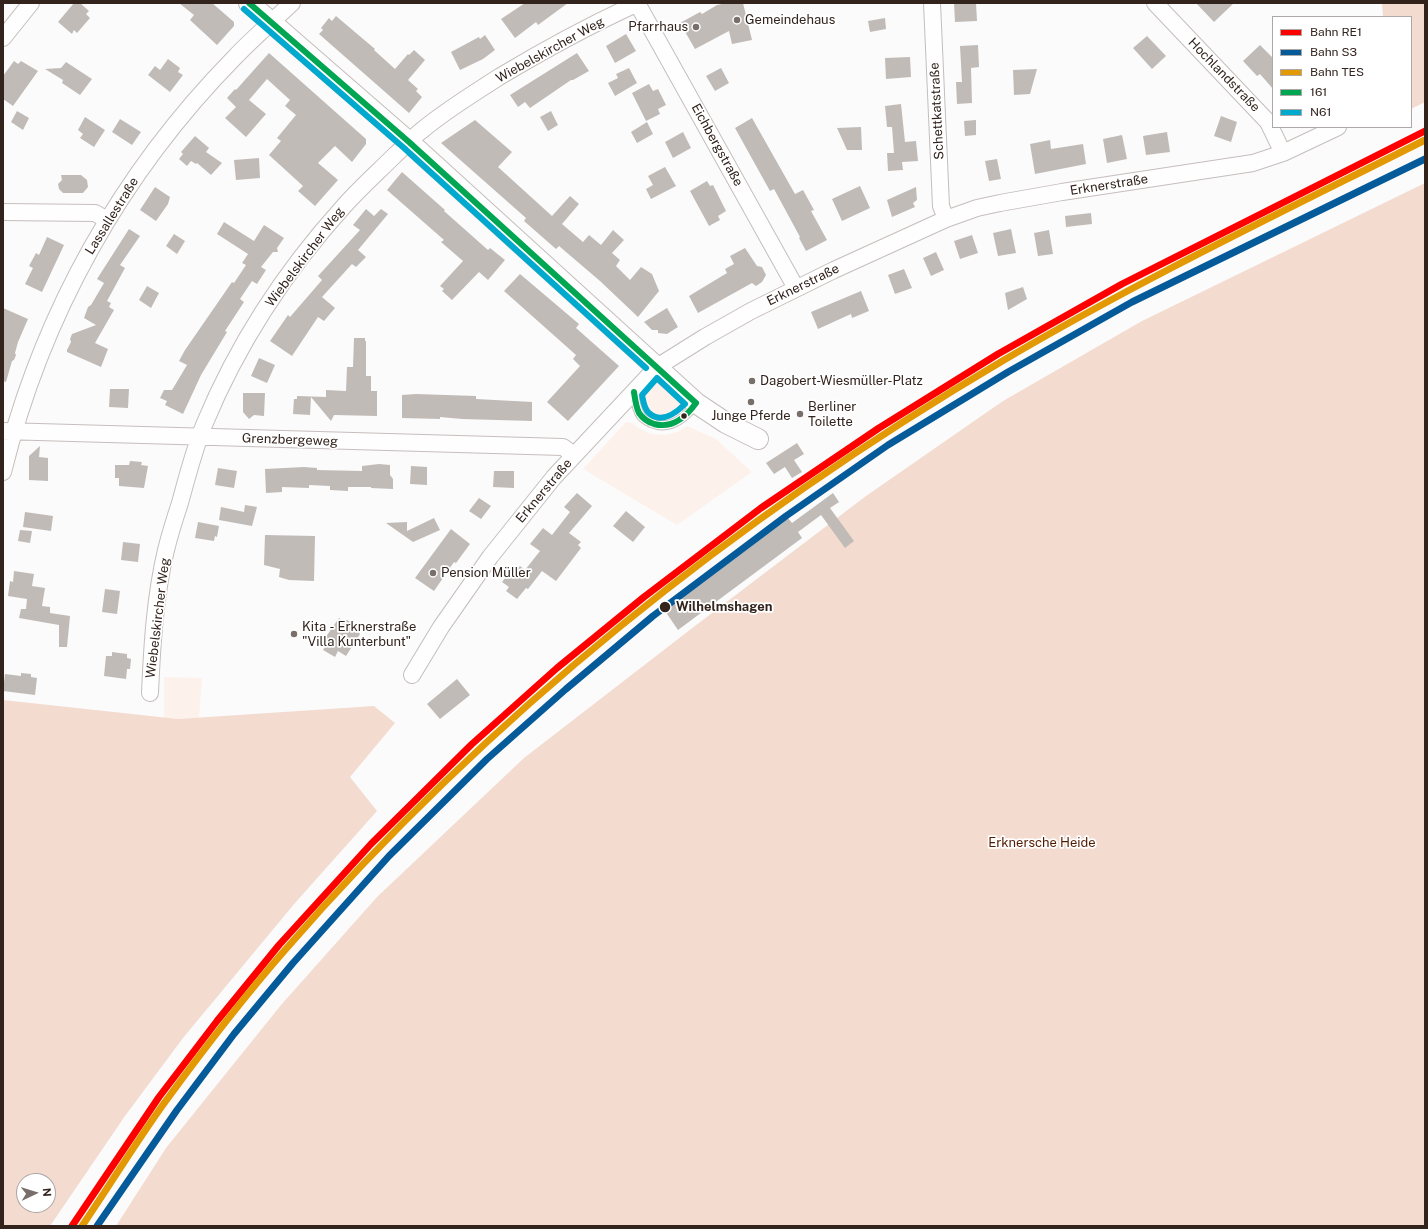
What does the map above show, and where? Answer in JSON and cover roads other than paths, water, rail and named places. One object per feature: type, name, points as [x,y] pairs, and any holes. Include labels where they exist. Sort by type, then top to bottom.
[{"type":"street","points":[[3,38],[31,3]]},
{"type":"street","points":[[249,3],[408,142],[696,403],[726,423],[758,439]]},
{"type":"street","name":"Lassallestraße","points":[[3,472],[8,431],[73,279],[107,220],[134,180],[186,111],[235,57],[292,3]]},
{"type":"street","name":"Wiebelskircher Weg","points":[[150,693],[151,663],[157,608],[166,552],[187,476],[200,437],[236,358],[286,278],[316,238],[344,205],[422,130],[466,98],[529,59],[566,38],[638,3]]},
{"type":"street","name":"Eichbergstraße","points":[[638,3],[796,288]]},
{"type":"street","name":"Schettkatstraße","points":[[932,3],[941,206],[946,219]]},
{"type":"street","name":"Hochlandstraße","points":[[1155,3],[1268,122],[1283,153]]},
{"type":"street","name":"Erknerstraße","points":[[412,675],[441,627],[490,557],[574,455],[657,367],[705,337],[796,288],[888,244],[946,219],[977,208],[1072,190],[1253,163],[1283,153],[1336,128]]},
{"type":"street","points":[[3,212],[95,213],[107,220]]},
{"type":"street","name":"Grenzbergeweg","points":[[8,431],[563,447],[574,455]]},
{"type":"lane","points":[[634,392],[640,416],[645,420],[656,424],[676,423],[684,418],[696,403]]},
{"type":"rail line","name":"RE1","points":[[72,1226],[159,1097],[217,1021],[279,945],[371,844],[472,744],[557,668],[644,597],[761,508],[879,428],[998,354],[1122,284],[1425,131]]},
{"type":"rail line","name":"TES","points":[[82,1226],[165,1102],[224,1024],[285,950],[363,864],[445,781],[531,702],[620,626],[713,554],[808,486],[905,421],[1004,360],[1055,330],[1160,274],[1425,140]]},
{"type":"rail line","name":"S3","points":[[97,1226],[177,1110],[234,1034],[293,963],[389,856],[487,759],[566,689],[653,616],[786,516],[888,445],[1008,372],[1132,302],[1425,159]]},
{"type":"place","name":"Gemeindehaus","points":[[737,20]]},
{"type":"place","name":"Pfarrhaus","points":[[696,27]]},
{"type":"place","name":"Dagobert-Wiesmüller-Platz","points":[[752,381]]},
{"type":"place","name":"Junge Pferde","points":[[751,402]]},
{"type":"place","name":"Berliner Toilette","points":[[800,414]]},
{"type":"place","name":"Pension Müller","points":[[433,573]]},
{"type":"place","name":"Wilhelmshagen","points":[[665,607]]},
{"type":"place","name":"Kita - Erknerstraße \"Villa Kunterbunt\"","points":[[294,634]]},
{"type":"park label","name":"Erknersche Heide","points":[[1042,843]]}]
